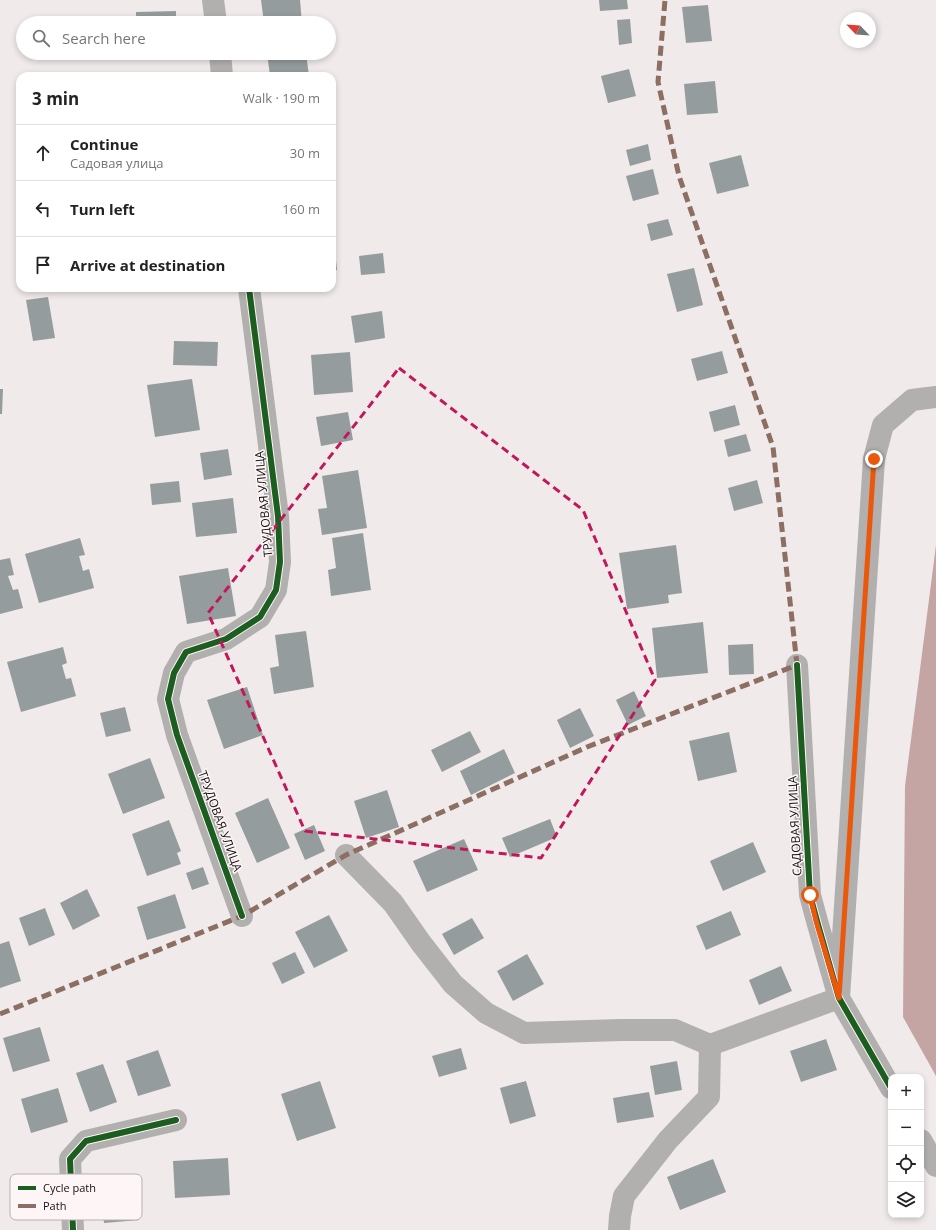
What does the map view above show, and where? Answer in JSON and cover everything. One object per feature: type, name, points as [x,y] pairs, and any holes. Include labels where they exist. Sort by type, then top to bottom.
[{"type":"street","points":[[213,0],[215,16]]},
{"type":"street","points":[[221,60],[222,72]]},
{"type":"street","name":"ТРУДОВАЯ УЛИЦА","points":[[242,916],[177,735],[168,699],[174,673],[186,652],[226,639],[260,617],[276,590],[280,562],[278,516],[250,292]]},
{"type":"street","points":[[346,855],[394,902],[421,943],[453,984],[486,1013],[524,1033],[675,1030],[710,1045],[839,998],[874,459],[883,425],[912,400],[936,396]]},
{"type":"street","name":"САДОВАЯ УЛИЦА","points":[[797,665],[810,895],[816,921],[839,998],[888,1083]]},
{"type":"street","points":[[619,1230],[624,1196],[668,1140],[709,1097],[710,1045]]},
{"type":"street","points":[[71,1174],[70,1160],[86,1141],[176,1120]]},
{"type":"street","points":[[924,1145],[936,1166]]},
{"type":"street","points":[[73,1220],[73,1230]]},
{"type":"highlighted area","points":[[399,368],[583,510],[655,680],[541,858],[305,831],[208,613]]},
{"type":"shaded area","points":[[936,545],[936,1076],[903,1017],[905,786]]},
{"type":"building","points":[[261,0],[300,0],[301,16],[263,16]]},
{"type":"building","points":[[599,0],[627,0],[628,9],[600,11]]},
{"type":"building","points":[[708,5],[712,41],[686,43],[682,7]]},
{"type":"building","points":[[176,11],[176,16],[136,16],[136,12]]},
{"type":"building","points":[[630,19],[632,43],[619,45],[617,20]]},
{"type":"building","points":[[268,60],[307,60],[308,72],[269,72]]},
{"type":"building","points":[[629,69],[636,96],[608,103],[601,76]]},
{"type":"building","points":[[715,81],[718,113],[687,115],[684,84]]},
{"type":"building","points":[[648,144],[651,160],[630,166],[626,150]]},
{"type":"building","points":[[741,155],[749,186],[717,194],[709,163]]},
{"type":"building","points":[[653,169],[659,194],[633,201],[626,176]]},
{"type":"building","points":[[668,219],[673,235],[651,241],[647,224]]},
{"type":"building","points":[[383,253],[385,273],[361,275],[359,256]]},
{"type":"building","points":[[694,268],[703,305],[677,312],[667,274]]},
{"type":"building","points":[[48,297],[55,338],[33,341],[26,300]]},
{"type":"building","points":[[382,311],[385,338],[355,343],[351,316]]},
{"type":"building","points":[[174,341],[218,342],[217,366],[173,365]]},
{"type":"building","points":[[722,351],[728,373],[697,381],[691,359]]},
{"type":"building","points":[[350,352],[353,392],[314,395],[311,355]]},
{"type":"building","points":[[192,379],[200,430],[155,437],[147,385]]},
{"type":"building","points":[[0,389],[3,389],[2,414],[0,414]]},
{"type":"building","points":[[735,405],[740,425],[714,432],[709,412]]},
{"type":"building","points":[[348,412],[353,440],[321,446],[316,417]]},
{"type":"building","points":[[746,434],[751,451],[728,457],[724,440]]},
{"type":"building","points":[[228,449],[232,475],[204,480],[200,453]]},
{"type":"building","points":[[358,470],[367,528],[322,535],[318,509],[327,508],[322,476]]},
{"type":"building","points":[[757,480],[763,503],[734,511],[728,488]]},
{"type":"building","points":[[179,481],[181,502],[152,505],[150,484]]},
{"type":"building","points":[[233,498],[237,533],[196,537],[192,503]]},
{"type":"building","points":[[363,533],[371,590],[331,596],[328,570],[336,568],[332,538]]},
{"type":"building","points":[[80,538],[85,555],[79,556],[83,571],[89,569],[94,588],[39,603],[25,554]]},
{"type":"building","points":[[676,545],[682,593],[668,595],[669,603],[627,609],[619,553]]},
{"type":"building","points":[[10,558],[14,575],[8,576],[13,590],[18,589],[23,608],[0,614],[0,560]]},
{"type":"building","points":[[228,568],[236,616],[187,624],[179,576]]},
{"type":"building","points":[[703,622],[708,673],[657,678],[652,628]]},
{"type":"building","points":[[306,631],[314,687],[274,694],[270,668],[279,666],[275,635]]},
{"type":"building","points":[[753,644],[754,674],[729,675],[728,645]]},
{"type":"building","points":[[63,647],[67,663],[62,665],[66,679],[71,678],[76,696],[21,712],[7,662]]},
{"type":"building","points":[[247,687],[263,735],[224,749],[207,700]]},
{"type":"building","points":[[634,691],[646,716],[628,725],[616,700]]},
{"type":"building","points":[[125,707],[131,731],[106,737],[100,713]]},
{"type":"building","points":[[580,708],[594,736],[570,748],[557,720]]},
{"type":"building","points":[[470,731],[481,752],[442,772],[431,750]]},
{"type":"building","points":[[729,732],[737,772],[698,781],[689,741]]},
{"type":"building","points":[[504,749],[515,773],[471,795],[460,771]]},
{"type":"building","points":[[150,758],[165,798],[123,814],[108,774]]},
{"type":"building","points":[[387,790],[399,827],[366,838],[354,801]]},
{"type":"building","points":[[268,798],[290,848],[257,863],[235,813]]},
{"type":"building","points":[[550,819],[557,837],[510,857],[502,838]]},
{"type":"building","points":[[169,820],[181,851],[177,853],[181,864],[147,876],[132,834]]},
{"type":"building","points":[[314,825],[325,851],[305,860],[294,834]]},
{"type":"building","points":[[464,839],[478,870],[427,892],[413,861]]},
{"type":"building","points":[[753,842],[766,872],[723,891],[710,861]]},
{"type":"building","points":[[203,867],[209,884],[192,890],[186,873]]},
{"type":"building","points":[[87,889],[100,916],[73,930],[60,903]]},
{"type":"building","points":[[175,894],[186,928],[147,940],[137,907]]},
{"type":"building","points":[[45,908],[55,935],[29,946],[19,918]]},
{"type":"building","points":[[731,911],[741,935],[706,950],[696,926]]},
{"type":"building","points":[[329,915],[348,951],[314,968],[295,932]]},
{"type":"building","points":[[472,918],[484,938],[454,955],[442,934]]},
{"type":"building","points":[[9,941],[21,981],[0,988],[0,944]]},
{"type":"building","points":[[295,952],[305,973],[282,984],[272,963]]},
{"type":"building","points":[[527,954],[544,984],[513,1001],[497,971]]},
{"type":"building","points":[[781,966],[792,991],[759,1005],[749,980]]},
{"type":"building","points":[[40,1027],[50,1061],[13,1072],[3,1038]]},
{"type":"building","points":[[826,1039],[837,1070],[801,1082],[790,1051]]},
{"type":"building","points":[[461,1048],[467,1069],[439,1077],[432,1056]]},
{"type":"building","points":[[158,1050],[171,1086],[138,1096],[126,1061]]},
{"type":"building","points":[[677,1061],[682,1090],[655,1095],[650,1066]]},
{"type":"building","points":[[103,1064],[117,1102],[90,1112],[76,1073]]},
{"type":"building","points":[[320,1081],[336,1128],[297,1141],[281,1094]]},
{"type":"building","points":[[526,1081],[536,1116],[510,1124],[500,1088]]},
{"type":"building","points":[[58,1088],[68,1122],[31,1133],[21,1099]]},
{"type":"building","points":[[649,1092],[654,1117],[617,1123],[613,1098]]},
{"type":"building","points":[[228,1158],[230,1195],[175,1198],[173,1161]]},
{"type":"building","points":[[713,1159],[726,1192],[680,1210],[667,1177]]},
{"type":"building","points":[[104,1220],[139,1220],[104,1223]]},
{"type":"marked path","points":[[0,1014],[242,916],[346,855],[587,747],[797,665],[773,447],[679,176],[658,82],[665,0]]},
{"type":"cycle path","points":[[242,916],[177,735],[168,699],[174,673],[186,652],[226,639],[260,617],[276,590],[280,562],[278,516],[250,292]]},
{"type":"cycle path","points":[[797,665],[810,895],[839,998],[888,1083]]},
{"type":"cycle path","points":[[71,1174],[70,1159],[86,1141],[176,1120]]},
{"type":"cycle path","points":[[73,1220],[73,1230]]},
{"type":"route","points":[[810,895],[816,921],[839,998],[874,459]]}]
